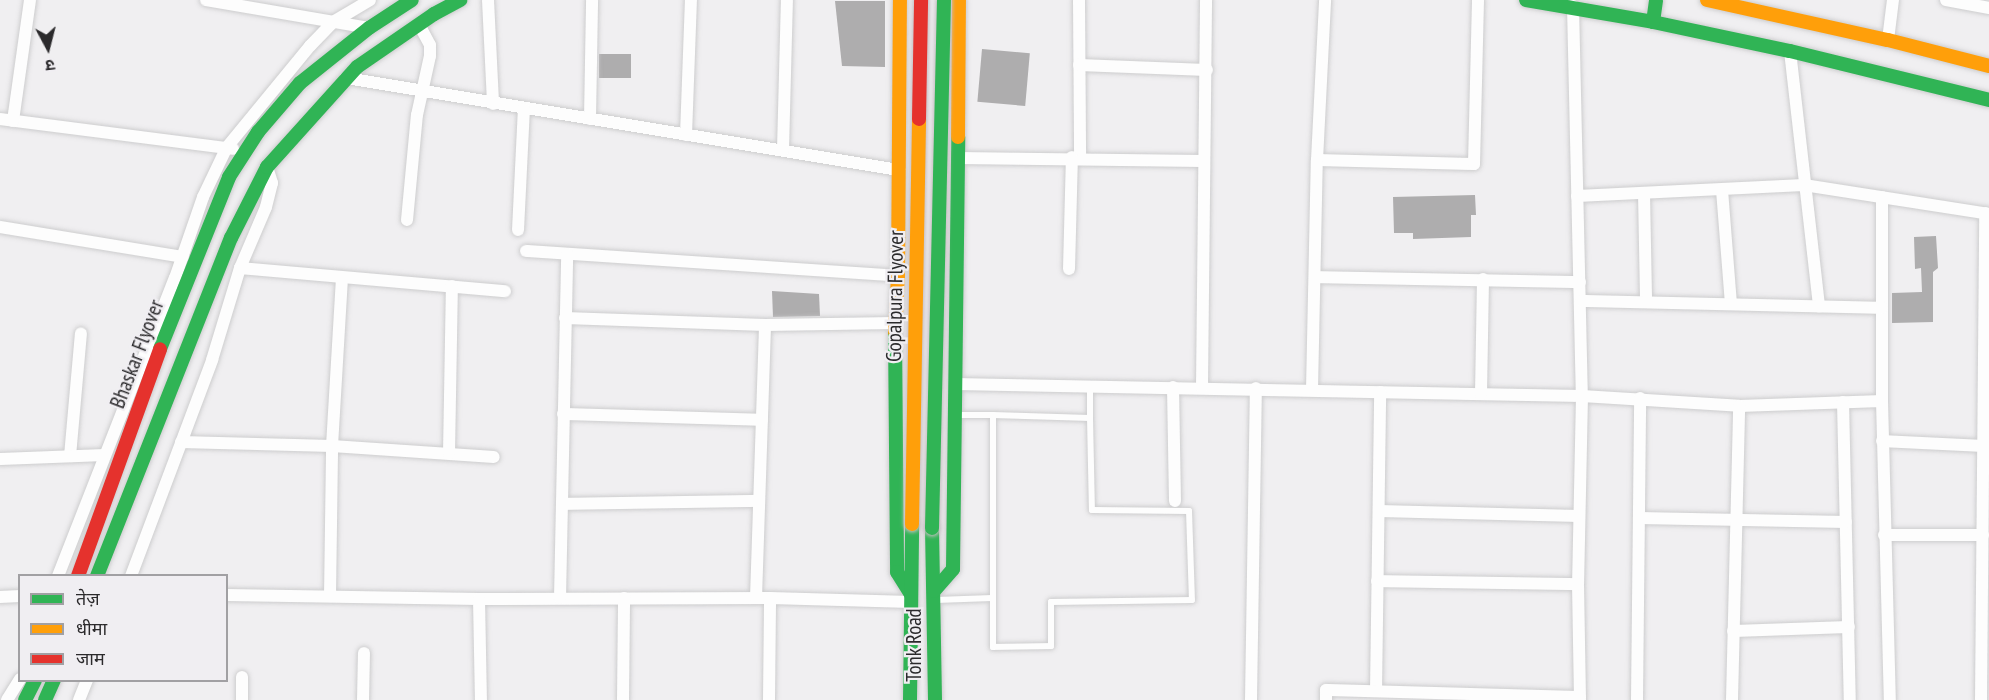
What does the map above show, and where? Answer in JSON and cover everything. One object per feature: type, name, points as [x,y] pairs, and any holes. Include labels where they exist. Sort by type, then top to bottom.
[{"type":"main road","name":"Bhaskar Flyover","points":[[79,574],[151,373],[229,177],[258,132],[300,83],[369,28],[412,0]]},
{"type":"main road","name":"Bhaskar Flyover","points":[[98,574],[170,386],[250,195],[267,167],[357,67],[419,24],[460,0]]},
{"type":"main road","points":[[900,0],[899,234],[895,323],[897,572],[911,598]]},
{"type":"main road","name":"Gopalpura Flyover","points":[[911,598],[921,0]]},
{"type":"main road","name":"Gopalpura Flyover","points":[[934,595],[932,528],[944,0]]},
{"type":"main road","points":[[934,595],[953,568],[959,0]]},
{"type":"main road","points":[[1526,0],[1573,6],[1790,51],[1989,100]]},
{"type":"main road","points":[[1653,22],[1656,0]]},
{"type":"main road","points":[[1707,0],[1888,40],[1989,66]]},
{"type":"main road","points":[[899,234],[957,234]]},
{"type":"main road","name":"Tonk Road","points":[[934,595],[935,700]]},
{"type":"main road","name":"Tonk Road","points":[[910,700],[911,598]]},
{"type":"main road","points":[[25,700],[34,682]]},
{"type":"main road","points":[[45,700],[54,682]]},
{"type":"street","points":[[13,121],[30,0]]},
{"type":"street","points":[[206,0],[369,28]]},
{"type":"street","points":[[59,574],[183,257],[203,197],[227,147],[282,79],[333,22],[355,4],[370,0]]},
{"type":"street","points":[[488,0],[493,104]]},
{"type":"street","points":[[590,119],[592,0]]},
{"type":"street","points":[[687,135],[691,0]]},
{"type":"street","points":[[783,150],[787,0]]},
{"type":"street","points":[[1070,269],[1079,65],[1078,0]]},
{"type":"street","points":[[1202,387],[1206,0]]},
{"type":"street","points":[[1312,390],[1317,160],[1325,0]]},
{"type":"street","points":[[1317,160],[1474,164],[1478,0]]},
{"type":"street","points":[[1888,40],[1893,0]]},
{"type":"street","points":[[1946,0],[1989,8]]},
{"type":"street","points":[[1326,700],[1326,690],[1580,698],[1578,584],[1582,396],[1573,6]]},
{"type":"street","points":[[407,220],[421,91],[430,56],[430,45],[419,24]]},
{"type":"street","points":[[1790,51],[1819,306]]},
{"type":"street","points":[[1079,65],[1207,70]]},
{"type":"street","points":[[346,78],[899,170]]},
{"type":"street","points":[[518,230],[524,109]]},
{"type":"street","points":[[0,119],[227,147],[246,152]]},
{"type":"street","points":[[957,158],[1076,157],[1203,160]]},
{"type":"street","points":[[131,574],[212,360],[240,268],[269,195],[272,183],[267,167]]},
{"type":"street","points":[[1577,196],[1804,185],[1987,213],[1983,446],[1986,488],[1983,535],[1981,700]]},
{"type":"street","points":[[1722,190],[1731,304]]},
{"type":"street","points":[[1644,193],[1646,301]]},
{"type":"street","points":[[1882,197],[1882,441],[1890,700]]},
{"type":"street","points":[[0,227],[183,257]]},
{"type":"street","points":[[526,251],[898,276]]},
{"type":"street","points":[[560,598],[567,254]]},
{"type":"street","points":[[240,268],[505,291]]},
{"type":"street","points":[[1316,277],[1580,282]]},
{"type":"street","points":[[330,596],[332,446],[342,278]]},
{"type":"street","points":[[1481,394],[1483,279]]},
{"type":"street","points":[[449,453],[452,286]]},
{"type":"street","points":[[1581,301],[1882,308]]},
{"type":"street","points":[[565,318],[765,324],[895,323]]},
{"type":"street","points":[[756,598],[765,324]]},
{"type":"street","points":[[70,456],[81,333]]},
{"type":"street","points":[[955,384],[1582,396],[1739,406],[1882,401]]},
{"type":"street","points":[[1173,387],[1175,506]]},
{"type":"street","points":[[1251,700],[1256,388]]},
{"type":"street","points":[[1376,691],[1380,392]]},
{"type":"street","points":[[1637,700],[1641,398]]},
{"type":"street","points":[[1843,402],[1850,700]]},
{"type":"street","points":[[1732,700],[1739,406]]},
{"type":"street","points":[[563,414],[762,420]]},
{"type":"street","points":[[181,441],[332,446],[494,457]]},
{"type":"street","points":[[1882,441],[1983,446]]},
{"type":"street","points":[[0,459],[105,455]]},
{"type":"street","points":[[562,504],[759,501]]},
{"type":"street","points":[[1379,511],[1579,516]]},
{"type":"street","points":[[1639,518],[1846,522]]},
{"type":"street","points":[[1884,535],[1983,535]]},
{"type":"street","points":[[1377,581],[1578,584]]},
{"type":"street","points":[[228,595],[479,599],[911,598]]},
{"type":"street","points":[[0,597],[18,596]]},
{"type":"street","points":[[623,700],[624,598]]},
{"type":"street","points":[[769,700],[770,598]]},
{"type":"street","points":[[479,599],[482,700]]},
{"type":"street","points":[[1732,631],[1849,627]]},
{"type":"street","points":[[363,700],[364,653]]},
{"type":"street","points":[[242,677],[242,700]]},
{"type":"street","points":[[6,697],[18,682]]},
{"type":"street","points":[[79,700],[87,682]]},
{"type":"lane","points":[[993,415],[994,647],[1051,646],[1051,602],[1191,601],[1190,512],[1175,506],[1092,510],[1090,386]]},
{"type":"lane","points":[[955,415],[1090,418]]},
{"type":"lane","points":[[934,595],[993,598]]},
{"type":"building","points":[[835,1],[885,1],[885,67],[842,66]]},
{"type":"building","points":[[982,49],[1030,53],[1025,106],[977,102]]},
{"type":"building","points":[[599,54],[631,54],[631,78],[599,78]]},
{"type":"building","points":[[1475,195],[1476,215],[1471,215],[1471,237],[1413,239],[1413,233],[1394,233],[1393,197]]},
{"type":"building","points":[[1936,236],[1938,268],[1933,272],[1933,322],[1892,323],[1892,293],[1922,292],[1921,268],[1915,269],[1914,237]]},
{"type":"building","points":[[772,291],[819,294],[820,316],[773,317]]},
{"type":"traffic: fast","points":[[160,349],[229,177],[258,132],[300,83],[369,28],[412,0]]},
{"type":"traffic: fast","points":[[98,574],[231,238],[267,167],[357,67],[434,14],[460,0]]},
{"type":"traffic: fast","points":[[932,528],[944,0]]},
{"type":"traffic: fast","points":[[1526,0],[1653,22],[1790,51],[1989,100]]},
{"type":"traffic: fast","points":[[1653,22],[1656,0]]},
{"type":"traffic: fast","points":[[934,591],[953,569],[958,137]]},
{"type":"traffic: fast","points":[[895,332],[897,572],[911,594]]},
{"type":"traffic: fast","points":[[910,700],[912,524]]},
{"type":"traffic: fast","points":[[932,528],[935,700]]},
{"type":"traffic: fast","points":[[25,700],[34,682]]},
{"type":"traffic: fast","points":[[45,700],[53,682]]},
{"type":"traffic: slow","points":[[895,332],[898,276],[900,0]]},
{"type":"traffic: slow","points":[[958,137],[959,0]]},
{"type":"traffic: slow","points":[[1707,0],[1888,40],[1989,66]]},
{"type":"traffic: slow","points":[[912,524],[919,119]]},
{"type":"traffic: jam","points":[[919,119],[921,0]]},
{"type":"traffic: jam","points":[[79,574],[160,349]]}]
